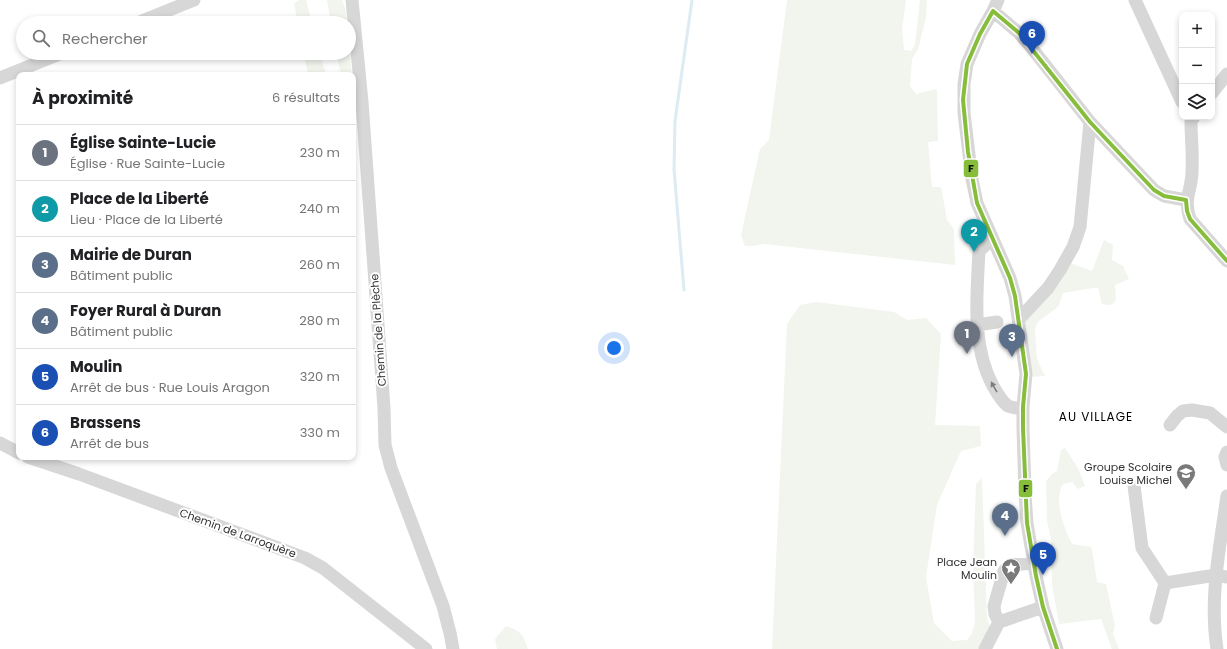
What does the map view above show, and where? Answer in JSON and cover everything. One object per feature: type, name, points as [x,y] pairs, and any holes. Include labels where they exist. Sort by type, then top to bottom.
[{"type":"street","points":[[154,16],[194,0]]},
{"type":"street","name":"Chemin de la Plèche","points":[[352,0],[354,16]]},
{"type":"street","points":[[1136,0],[1179,95]]},
{"type":"street","points":[[1057,649],[1043,607],[1027,522],[1023,409],[1026,374],[1019,319],[1010,278],[977,203],[972,179],[963,100],[967,64],[995,5],[1031,47],[1090,122],[1154,190],[1164,196],[1186,200]]},
{"type":"street","name":"Chemin de la Plèche","points":[[356,41],[362,102],[384,408],[385,446],[391,468],[443,606],[453,649]]},
{"type":"street","points":[[0,78],[45,60]]},
{"type":"street","points":[[1215,89],[1227,74]]},
{"type":"street","points":[[1191,120],[1192,179],[1186,200],[1187,211],[1190,219],[1227,262]]},
{"type":"street","points":[[1019,319],[1048,288],[1073,247],[1080,227],[1090,122]]},
{"type":"street","points":[[992,239],[979,251],[977,325],[984,367],[996,392],[1006,404],[1023,409]]},
{"type":"street","points":[[977,325],[997,322]]},
{"type":"street","points":[[1170,425],[1183,411],[1192,410],[1210,413],[1227,427]]},
{"type":"street","points":[[0,442],[16,451]]},
{"type":"street","points":[[1227,452],[1225,457],[1227,465]]},
{"type":"street","name":"Chemin de Larroquère","points":[[37,460],[79,474],[305,558],[322,568],[426,649]]},
{"type":"street","points":[[1134,486],[1142,548],[1165,583],[1156,618]]},
{"type":"street","points":[[1217,649],[1213,609],[1221,576],[1227,496]]},
{"type":"street","points":[[999,622],[995,614],[994,606],[1004,571],[1011,565],[1034,563]]},
{"type":"street","points":[[1165,583],[1221,576]]},
{"type":"street","points":[[985,649],[999,622],[1043,607]]},
{"type":"shaded area","points":[[299,0],[306,0],[310,16],[297,16],[294,4]]},
{"type":"shaded area","points":[[327,0],[342,0],[346,16],[330,16]]},
{"type":"shaded area","points":[[787,0],[906,0],[902,29],[904,50],[911,51],[915,45],[920,0],[927,0],[926,18],[918,49],[912,59],[910,86],[916,94],[937,89],[938,141],[928,142],[932,187],[941,187],[947,220],[954,229],[955,265],[764,244],[745,246],[741,235],[760,149],[769,140]]},
{"type":"shaded area","points":[[305,60],[322,60],[325,72],[307,72]]},
{"type":"shaded area","points":[[338,60],[350,60],[352,72],[341,72]]},
{"type":"shaded area","points":[[1104,240],[1113,245],[1112,260],[1123,266],[1129,279],[1115,285],[1116,299],[1113,304],[1102,304],[1098,288],[1063,293],[1058,307],[1040,320],[1036,325],[1037,359],[1045,376],[1029,377],[1023,319],[1070,263],[1092,271]]},
{"type":"shaded area","points":[[816,302],[894,312],[907,320],[926,318],[941,334],[935,425],[980,426],[981,446],[961,451],[937,505],[926,577],[934,623],[952,641],[967,640],[972,633],[975,623],[973,565],[976,484],[982,478],[987,618],[994,639],[989,649],[772,649],[787,324],[800,305]]},
{"type":"shaded area","points":[[1065,448],[1078,468],[1085,486],[1078,489],[1072,482],[1063,484],[1060,491],[1059,506],[1063,522],[1072,544],[1091,547],[1092,549],[1097,582],[1106,584],[1115,626],[1113,634],[1119,649],[1112,649],[1101,619],[1059,624],[1052,585],[1051,539],[1047,521],[1046,481],[1057,471],[1061,450]]},
{"type":"shaded area","points":[[506,626],[521,634],[528,649],[497,649],[495,639]]},
{"type":"waterway","points":[[684,290],[674,169],[675,121],[692,0]]},
{"type":"transit line","name":"F","points":[[993,11],[980,34],[967,64],[963,100],[968,152],[977,203],[1010,278],[1015,296],[1026,374],[1023,428],[1027,523],[1043,607],[1057,649]]},
{"type":"transit line","name":"F","points":[[993,11],[1019,33],[1090,122],[1154,190],[1164,196],[1186,200]]},
{"type":"transit line","name":"F","points":[[1186,200],[1187,211],[1190,219],[1227,261]]},
{"type":"place","name":"Brassens","points":[[1032,54]]},
{"type":"place","name":"Place de la Liberté","points":[[974,252]]},
{"type":"place","name":"Église Sainte-Lucie","points":[[967,354]]},
{"type":"place","name":"Mairie de Duran","points":[[1012,357]]},
{"type":"place","name":"Groupe Scolaire Louise Michel","points":[[1186,490]]},
{"type":"place","name":"Foyer Rural à Duran","points":[[1005,536]]},
{"type":"place","name":"Moulin","points":[[1043,575]]},
{"type":"place","name":"Place Jean Moulin","points":[[1011,585]]},
{"type":"district","name":"AU VILLAGE","points":[[1096,417]]}]
